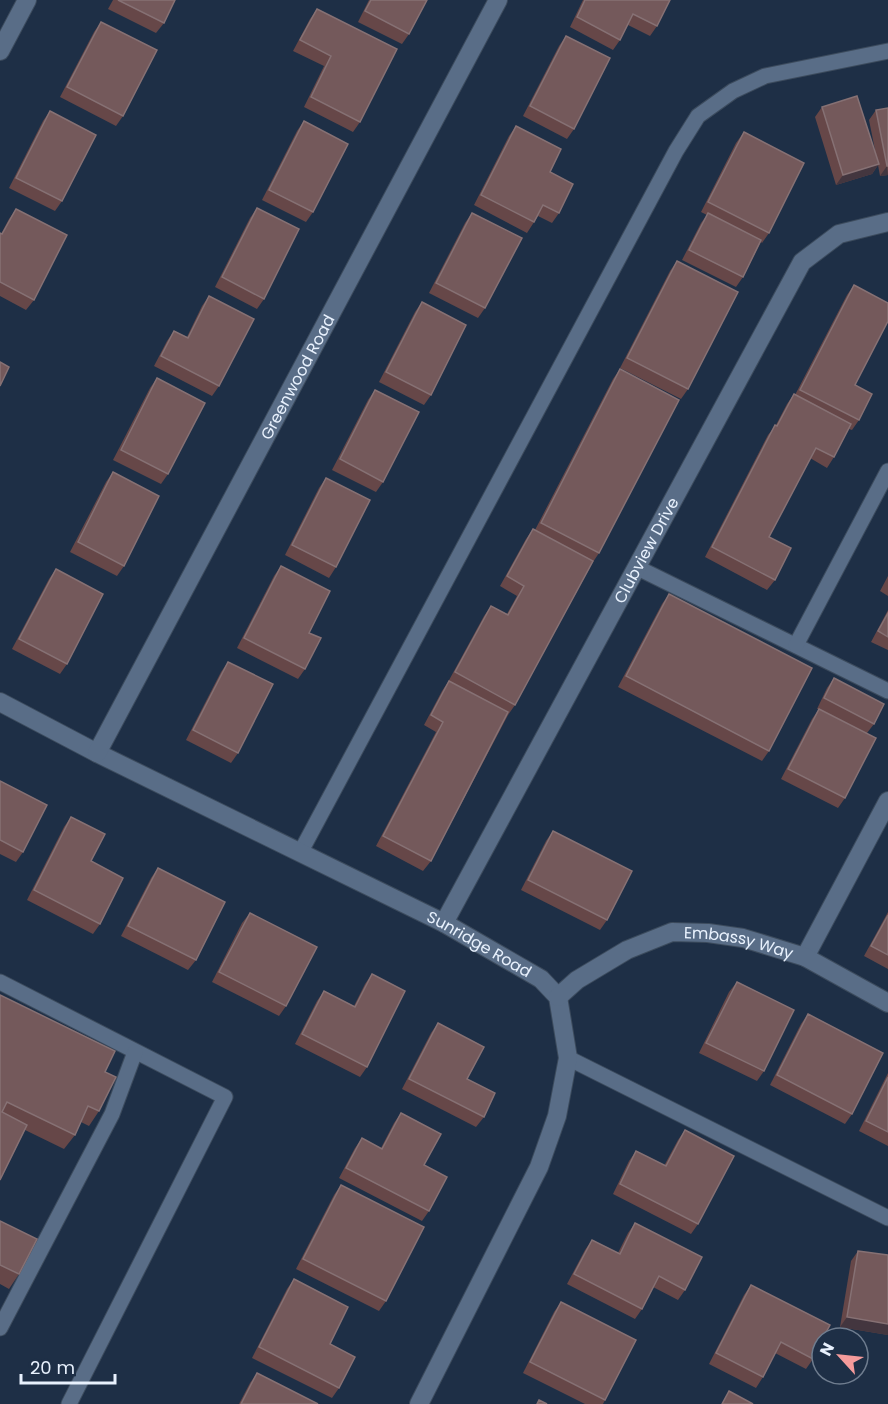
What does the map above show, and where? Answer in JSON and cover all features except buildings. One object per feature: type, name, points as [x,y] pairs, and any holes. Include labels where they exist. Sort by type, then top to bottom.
[{"type":"street","points":[[0,51],[27,0]]},
{"type":"street","name":"Greenwood Road","points":[[97,753],[498,0]]},
{"type":"street","name":"Clubview Drive","points":[[444,923],[802,262],[839,234],[888,222]]},
{"type":"street","name":"Sunridge Road","points":[[0,702],[97,753],[444,923],[541,979],[558,997]]},
{"type":"street","points":[[805,957],[888,801]]},
{"type":"street","name":"Embassy Way","points":[[558,997],[577,980],[627,950],[672,932],[708,933],[743,938],[805,957],[888,1004]]},
{"type":"street","points":[[419,1404],[539,1167],[557,1116],[568,1058],[558,997]]},
{"type":"lane","points":[[300,853],[676,151],[698,116],[733,91],[765,76],[888,51]]},
{"type":"lane","points":[[796,645],[888,471]]},
{"type":"lane","points":[[636,567],[888,691]]},
{"type":"lane","points":[[0,982],[225,1098],[69,1404]]},
{"type":"lane","points":[[0,1328],[112,1114],[135,1052]]},
{"type":"lane","points":[[568,1058],[888,1218]]}]
